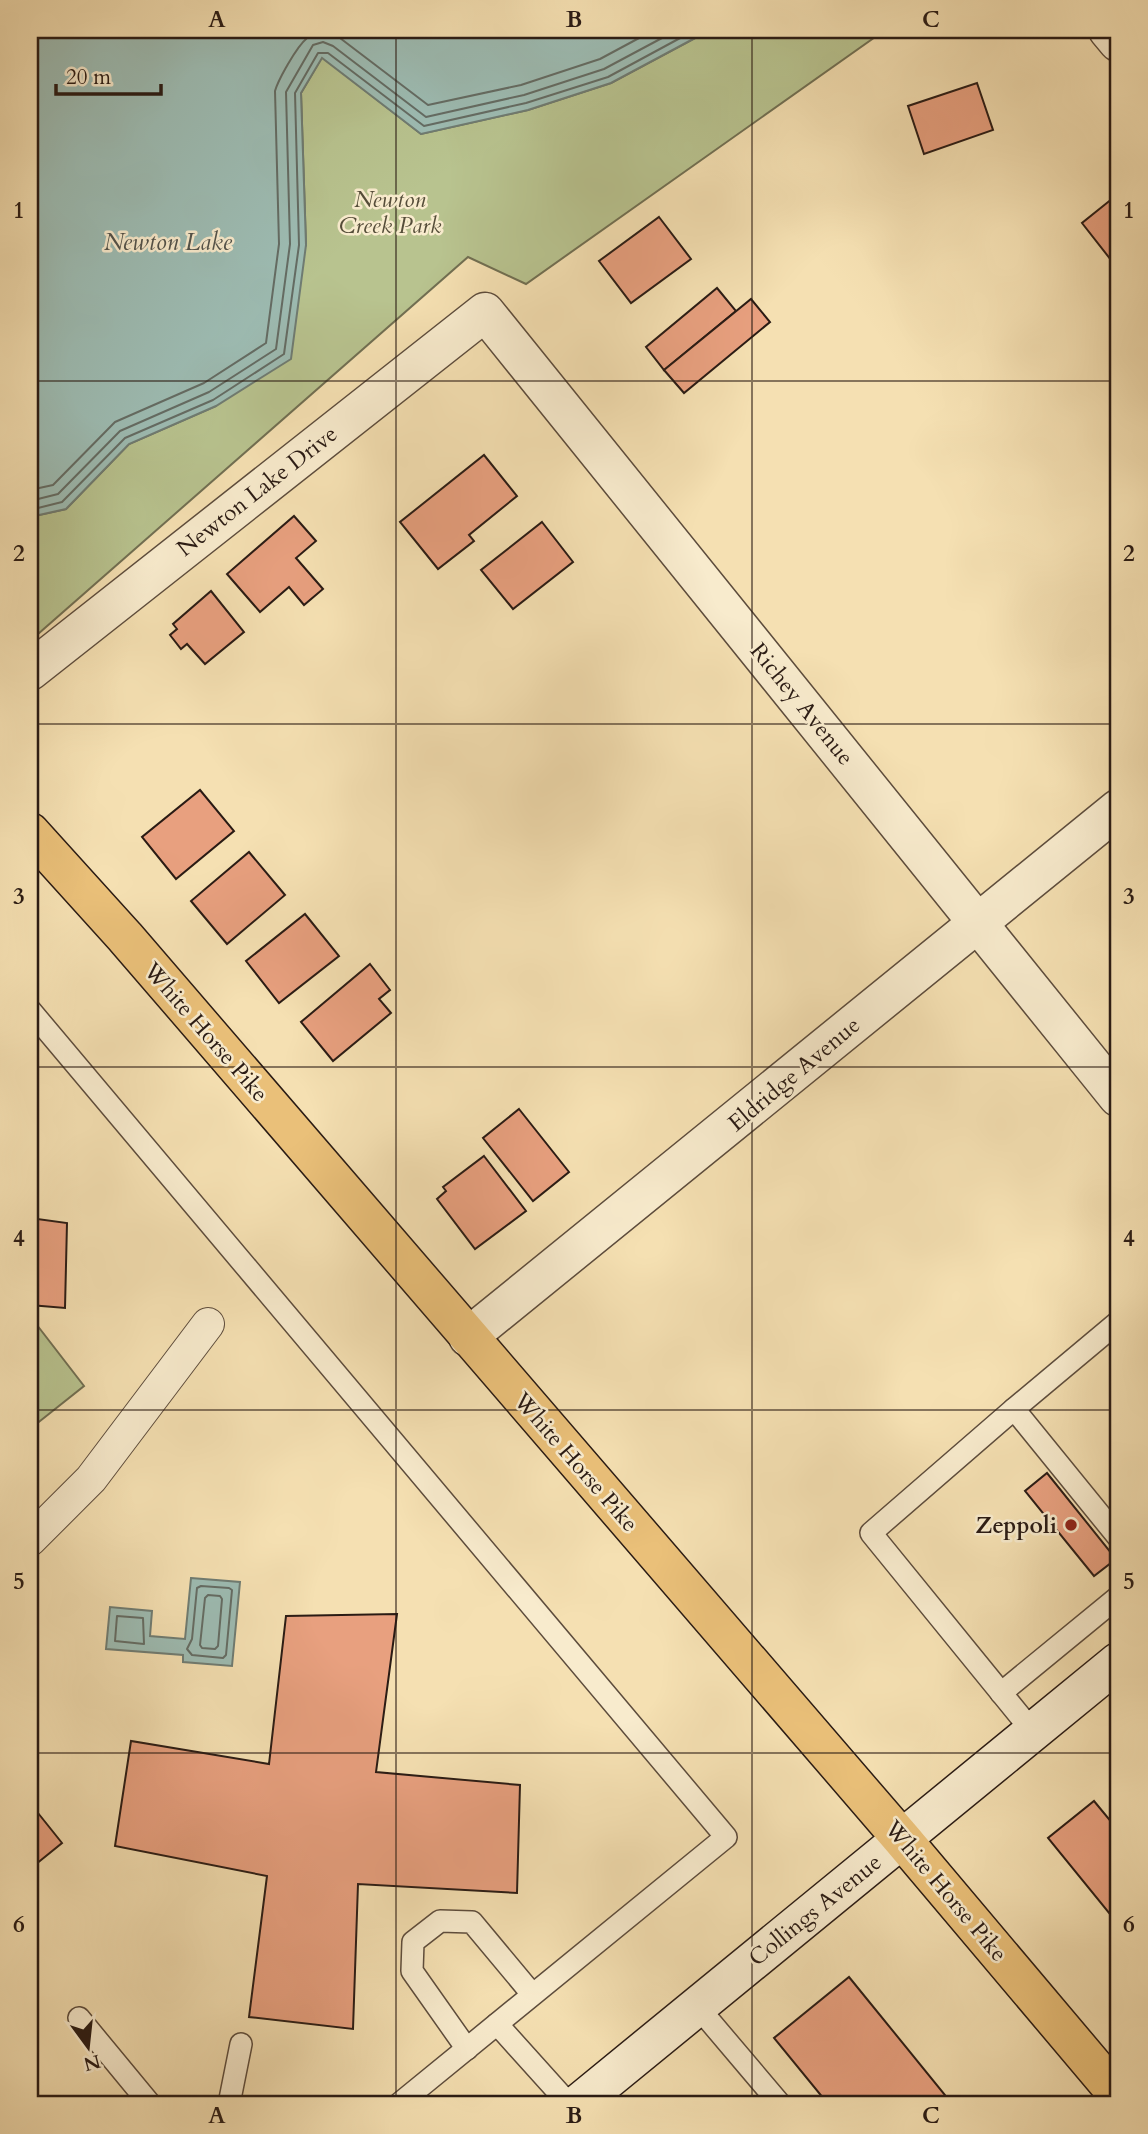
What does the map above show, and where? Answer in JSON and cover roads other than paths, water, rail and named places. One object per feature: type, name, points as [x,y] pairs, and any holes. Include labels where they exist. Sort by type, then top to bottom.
[{"type":"highway","name":"White Horse Pike","points":[[30,832],[125,937],[902,1839],[1118,2095]]},
{"type":"street","points":[[1108,30],[1118,42]]},
{"type":"street","name":"Newton Lake Drive","points":[[30,671],[485,312]]},
{"type":"street","name":"Richey Avenue","points":[[485,312],[1118,1097]]},
{"type":"street","name":"Eldridge Avenue","points":[[468,1337],[1118,809]]},
{"type":"street","points":[[30,1540],[91,1479],[208,1324]]},
{"type":"street","name":"Collings Avenue","points":[[578,2104],[1118,1663]]},
{"type":"lane","points":[[30,1010],[726,1837],[399,2104]]},
{"type":"lane","points":[[1033,1732],[871,1533],[1118,1322]]},
{"type":"lane","points":[[1014,1409],[1118,1537]]},
{"type":"lane","points":[[1001,1693],[1118,1597]]},
{"type":"lane","points":[[467,2049],[412,1971],[413,1942],[440,1921],[472,1922],[532,1994]]},
{"type":"lane","points":[[697,2006],[780,2104]]},
{"type":"lane","points":[[79,2018],[149,2104]]},
{"type":"lane","points":[[497,2024],[569,2104]]},
{"type":"lane","points":[[229,2104],[241,2044]]},
{"type":"water","name":"Newton Lake","points":[[30,30],[710,30],[611,83],[528,110],[421,134],[322,58],[301,93],[306,245],[291,359],[216,406],[129,444],[66,509],[30,517]]},
{"type":"water","points":[[191,1578],[240,1582],[232,1666],[183,1662],[183,1655],[106,1649],[110,1607],[152,1611],[150,1636],[185,1639]]},
{"type":"place","name":"Zeppoli","points":[[1071,1525]]},
{"type":"park label","name":"Newton Creek Park","points":[[390,212]]}]
